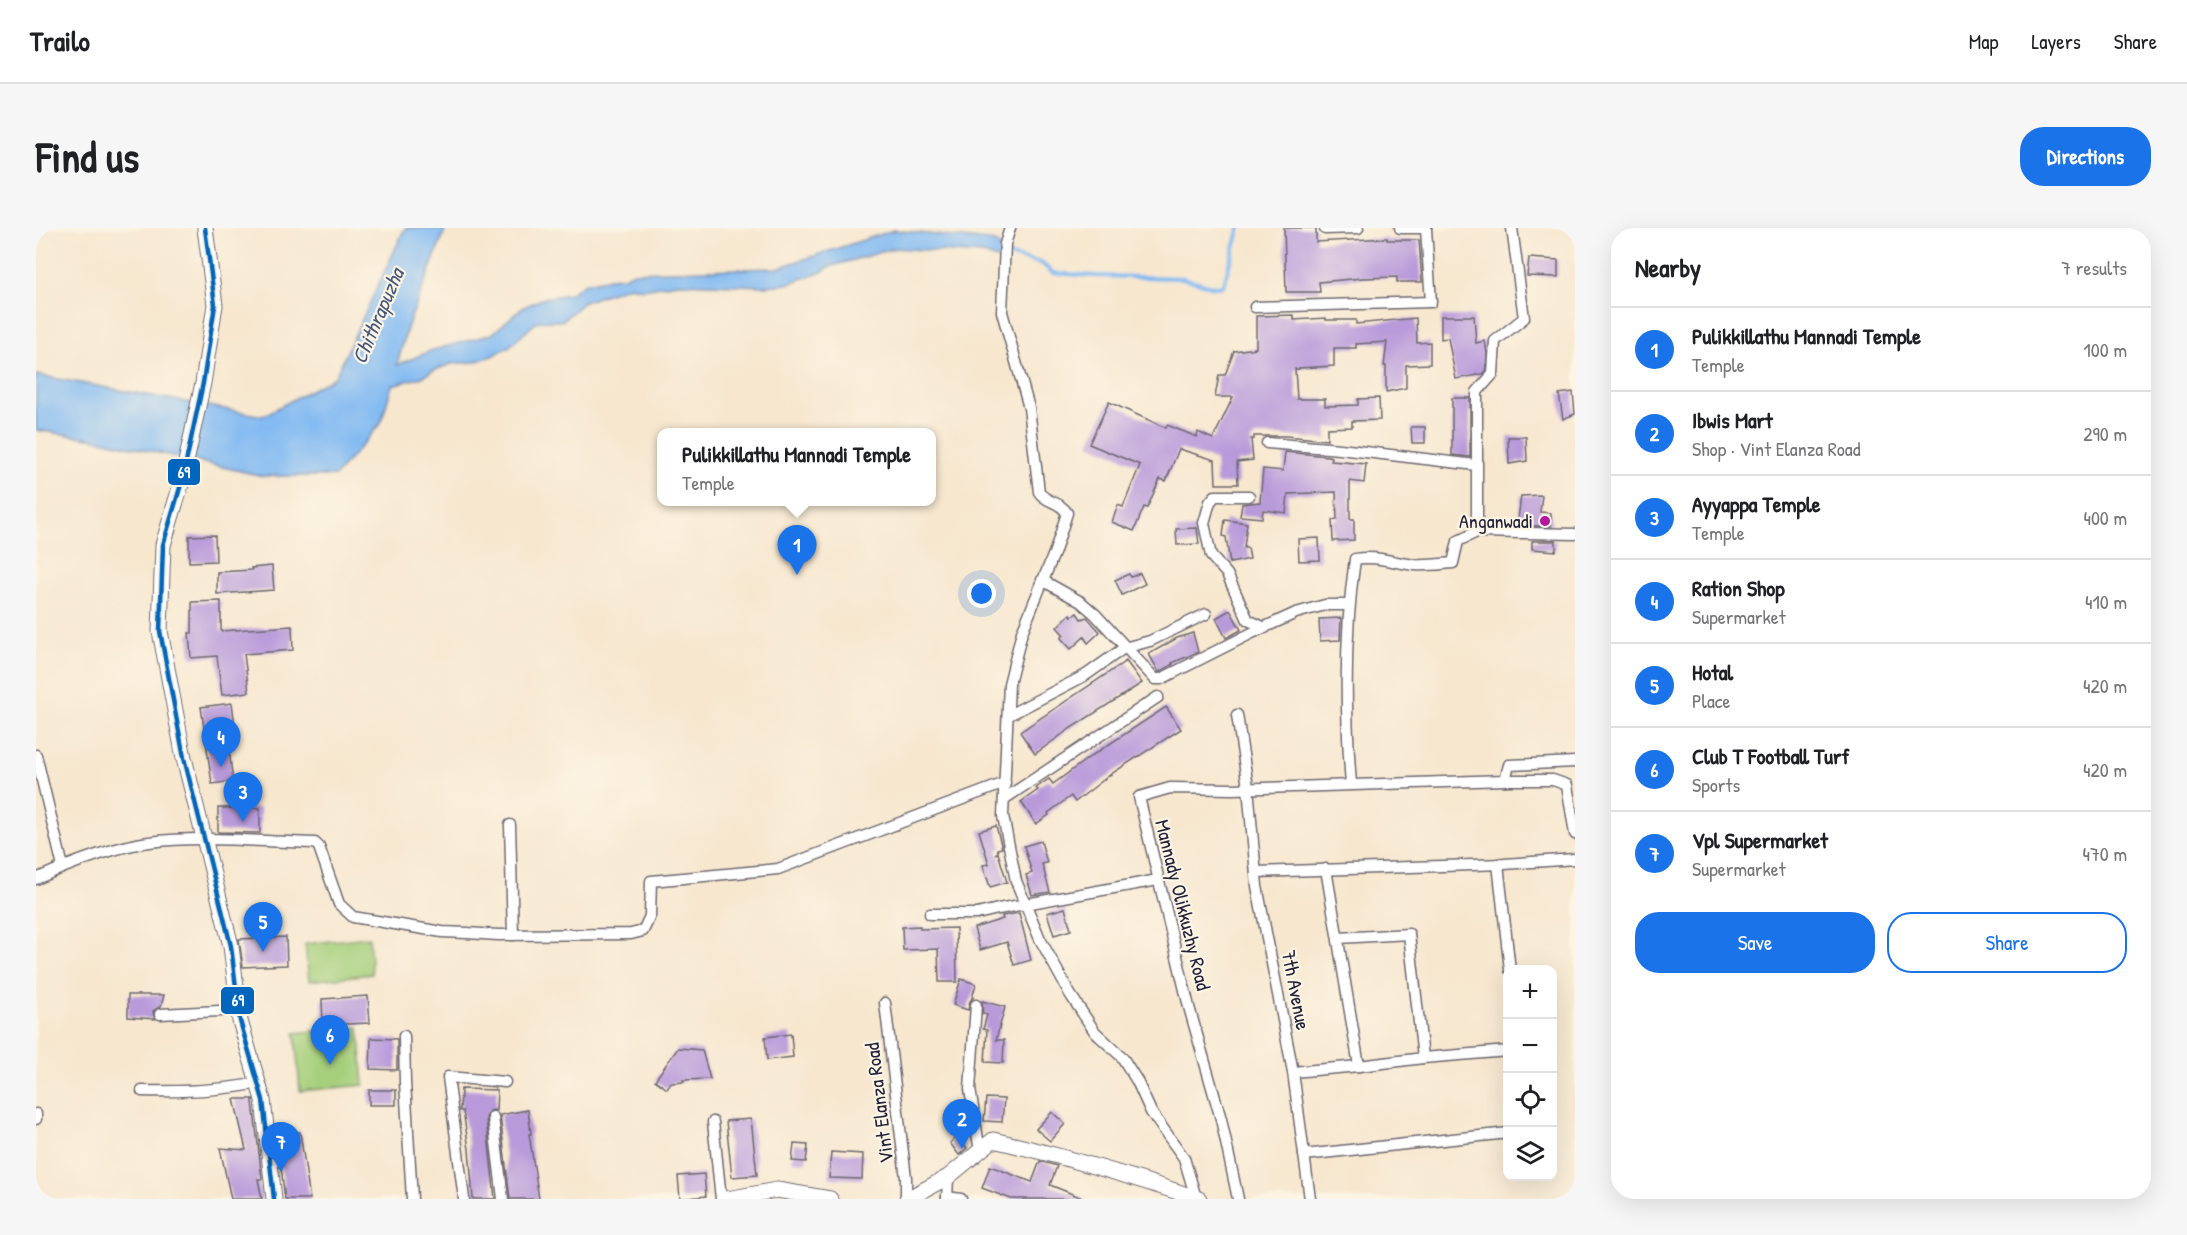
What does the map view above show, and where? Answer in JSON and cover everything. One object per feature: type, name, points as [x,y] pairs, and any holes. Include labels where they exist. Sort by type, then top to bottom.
[{"type":"main road","points":[[205,228],[214,304],[203,383],[182,481],[164,545],[160,631],[184,758],[231,946],[239,1010],[263,1100],[274,1199]]},
{"type":"main road","points":[[907,1199],[948,1178],[993,1140],[1125,1174],[1197,1198]]},
{"type":"main road","points":[[727,1199],[777,1190],[830,1199]]},
{"type":"street","points":[[1010,228],[1005,246],[1002,312],[1029,408],[1039,492],[1043,498],[1062,505],[1067,513],[1055,551],[1022,632],[1009,684],[1003,816],[1016,880],[1040,939],[1070,994],[1095,1032],[1122,1057],[1137,1081],[1151,1112],[1184,1158],[1197,1198]]},
{"type":"street","points":[[1325,229],[1358,228]]},
{"type":"street","points":[[1255,308],[1431,302],[1426,229],[1400,228]]},
{"type":"street","points":[[1477,532],[1478,392],[1493,374],[1495,340],[1524,318],[1512,228]]},
{"type":"street","points":[[1268,443],[1476,465]]},
{"type":"street","points":[[1249,496],[1215,496],[1209,502],[1204,523],[1211,556],[1227,574],[1248,620],[1265,628]]},
{"type":"street","points":[[1351,784],[1346,722],[1348,605],[1355,559],[1368,556],[1384,561],[1417,565],[1453,563],[1458,540],[1477,532],[1575,534]]},
{"type":"street","points":[[1042,580],[1081,602],[1095,614],[1155,679],[1161,679],[1296,614],[1325,605],[1348,605]]},
{"type":"street","points":[[1009,715],[1086,675],[1124,648],[1150,641],[1206,614]]},
{"type":"street","points":[[1004,799],[1158,697]]},
{"type":"street","points":[[1237,715],[1248,787],[1553,780],[1567,785],[1575,834]]},
{"type":"street","points":[[36,755],[63,867]]},
{"type":"street","points":[[1505,780],[1509,765],[1575,762]]},
{"type":"street","points":[[36,879],[76,861],[149,842],[204,840],[315,843],[319,847],[339,904],[353,917],[442,932],[513,935],[631,934],[643,931],[650,916],[651,881],[778,869],[1005,783]]},
{"type":"street","name":"7th Avenue","points":[[1248,787],[1256,872],[1293,1072],[1310,1199]]},
{"type":"street","name":"Mannady Olikkuzhy Road","points":[[1238,1199],[1221,1119],[1190,1007],[1139,797],[1170,788],[1233,789],[1248,787]]},
{"type":"street","points":[[510,825],[513,935]]},
{"type":"street","points":[[1256,872],[1498,864],[1575,859]]},
{"type":"street","points":[[1498,864],[1510,965]]},
{"type":"street","points":[[1326,869],[1359,1066]]},
{"type":"street","points":[[930,914],[977,914],[1158,880]]},
{"type":"street","points":[[1338,938],[1409,934],[1423,1058]]},
{"type":"street","name":"Vint Elanza Road","points":[[885,1003],[907,1199]]},
{"type":"street","points":[[976,1005],[970,1089],[980,1152]]},
{"type":"street","points":[[160,1014],[239,1010]]},
{"type":"street","points":[[404,1036],[412,1199]]},
{"type":"street","points":[[1293,1072],[1503,1051]]},
{"type":"street","points":[[464,1199],[448,1077],[505,1082]]},
{"type":"street","points":[[142,1091],[185,1093],[258,1083]]},
{"type":"street","points":[[36,1114],[36,1119]]},
{"type":"street","points":[[493,1117],[503,1199]]},
{"type":"street","points":[[713,1122],[721,1199]]},
{"type":"street","points":[[1304,1155],[1503,1133]]},
{"type":"street","points":[[948,1178],[947,1198],[961,1199]]},
{"type":"green space","points":[[369,937],[372,974],[309,981],[305,944]]},
{"type":"green space","points":[[359,1027],[364,1085],[300,1091],[295,1033]]},
{"type":"water","name":"Chithrapuzha","points":[[405,228],[446,228],[407,328],[397,365],[433,350],[492,334],[522,308],[544,298],[570,294],[583,284],[624,277],[634,272],[777,268],[894,230],[996,242],[1001,249],[1000,260],[983,254],[895,248],[829,267],[822,272],[787,284],[766,286],[677,283],[643,289],[629,286],[584,302],[562,321],[538,321],[510,346],[494,355],[474,362],[451,364],[422,377],[392,385],[381,423],[335,476],[263,476],[96,439],[36,430],[36,375],[263,416],[335,377]]},
{"type":"building","points":[[1284,228],[1316,228],[1316,242],[1387,238],[1387,240],[1419,240],[1422,282],[1397,282],[1397,277],[1363,278],[1319,282],[1320,292],[1286,292]]},
{"type":"building","points":[[1529,258],[1558,260],[1558,277],[1527,276]]},
{"type":"building","points":[[1294,315],[1294,320],[1326,318],[1326,320],[1356,320],[1356,324],[1416,318],[1417,343],[1430,342],[1430,364],[1406,365],[1406,388],[1386,392],[1386,366],[1384,366],[1387,342],[1356,344],[1356,348],[1334,348],[1334,366],[1295,369],[1297,399],[1325,399],[1325,406],[1358,405],[1358,399],[1379,398],[1380,420],[1352,421],[1352,427],[1327,428],[1327,440],[1254,436],[1254,439],[1251,439],[1253,460],[1237,462],[1238,484],[1216,484],[1215,460],[1179,449],[1166,481],[1160,479],[1134,531],[1112,522],[1118,505],[1123,507],[1140,465],[1089,444],[1109,402],[1166,428],[1167,425],[1197,437],[1198,432],[1213,439],[1233,397],[1215,397],[1219,375],[1225,375],[1234,351],[1256,348],[1256,316]]},
{"type":"building","points":[[1441,316],[1474,316],[1476,343],[1485,341],[1487,353],[1486,371],[1483,374],[1456,379],[1448,338],[1441,339]]},
{"type":"building","points":[[1573,392],[1575,414],[1563,419],[1559,394]]},
{"type":"building","points":[[1452,398],[1470,398],[1470,457],[1452,455]]},
{"type":"building","points":[[1411,427],[1425,427],[1425,443],[1412,443]]},
{"type":"building","points":[[1508,437],[1526,437],[1527,461],[1509,464]]},
{"type":"building","points":[[1285,452],[1328,456],[1332,457],[1331,461],[1366,464],[1364,483],[1350,481],[1350,519],[1354,519],[1354,540],[1333,541],[1332,520],[1337,519],[1336,492],[1288,494],[1286,513],[1263,510],[1262,518],[1240,516],[1242,504],[1260,502],[1263,469],[1283,471]]},
{"type":"building","points":[[1542,495],[1540,512],[1551,513],[1551,526],[1531,526],[1530,523],[1518,519],[1521,496]]},
{"type":"building","points":[[1225,520],[1247,523],[1244,548],[1248,548],[1250,559],[1230,563],[1226,537],[1223,536]]},
{"type":"building","points":[[1197,528],[1199,544],[1177,545],[1176,529]]},
{"type":"building","points":[[215,535],[216,561],[189,562],[189,536]]},
{"type":"building","points":[[1319,538],[1320,560],[1299,561],[1298,539]]},
{"type":"building","points":[[1532,541],[1556,541],[1556,551],[1532,549]]},
{"type":"building","points":[[272,566],[274,590],[217,594],[217,572],[252,570],[251,568]]},
{"type":"building","points":[[1140,573],[1145,584],[1122,595],[1115,580],[1129,574],[1131,577]]},
{"type":"building","points":[[221,601],[221,631],[292,626],[293,650],[244,654],[249,692],[222,695],[217,656],[191,658],[189,633],[192,633],[192,602]]},
{"type":"building","points":[[1230,610],[1241,630],[1226,638],[1216,618]]},
{"type":"building","points":[[1077,613],[1081,619],[1087,617],[1100,632],[1088,643],[1084,637],[1071,649],[1061,638],[1064,635],[1057,627],[1070,614],[1072,616]]},
{"type":"building","points":[[1341,618],[1340,640],[1320,641],[1319,619]]},
{"type":"building","points":[[1193,633],[1198,652],[1172,663],[1159,672],[1149,654],[1177,638]]},
{"type":"building","points":[[1126,661],[1142,683],[1035,754],[1020,732]]},
{"type":"building","points":[[232,703],[236,733],[227,734],[233,781],[212,784],[201,707]]},
{"type":"building","points":[[1166,707],[1181,729],[1111,774],[1075,802],[1071,796],[1036,824],[1021,802],[1038,790],[1036,788],[1049,779],[1053,784]]},
{"type":"building","points":[[218,808],[260,808],[260,833],[218,832]]},
{"type":"building","points":[[996,826],[1002,848],[997,849],[998,852],[995,854],[998,853],[1007,882],[990,887],[983,865],[989,864],[979,831]]},
{"type":"building","points":[[1041,841],[1047,863],[1042,864],[1050,892],[1032,895],[1026,875],[1032,873],[1024,846]]},
{"type":"building","points":[[1065,908],[1071,930],[1054,935],[1047,913]]},
{"type":"building","points":[[1019,913],[1031,960],[1014,965],[1007,942],[980,950],[974,928],[1003,919],[1002,916]]},
{"type":"building","points":[[920,926],[920,929],[956,928],[957,982],[939,982],[938,949],[903,950],[902,927]]},
{"type":"building","points":[[286,937],[287,965],[243,967],[239,939]]},
{"type":"building","points":[[961,979],[976,984],[968,1010],[953,1005]]},
{"type":"building","points":[[128,995],[164,995],[161,1006],[153,1011],[155,1019],[128,1017]]},
{"type":"building","points":[[368,996],[370,1023],[323,1025],[322,999]]},
{"type":"building","points":[[982,1001],[1005,1007],[996,1040],[1004,1040],[1003,1063],[985,1062],[987,1030],[983,1029],[987,1015],[983,1014]]},
{"type":"building","points":[[791,1034],[793,1057],[767,1060],[765,1037]]},
{"type":"building","points":[[371,1038],[397,1039],[397,1070],[370,1069]]},
{"type":"building","points":[[678,1048],[702,1050],[710,1079],[683,1080],[684,1082],[671,1083],[667,1089],[655,1080]]},
{"type":"building","points":[[461,1089],[497,1090],[496,1110],[489,1111],[486,1118],[495,1199],[473,1199],[469,1149],[463,1111],[460,1111]]},
{"type":"building","points":[[369,1090],[396,1090],[396,1105],[369,1105]]},
{"type":"building","points":[[986,1098],[1004,1099],[1002,1122],[984,1121]]},
{"type":"building","points":[[234,1099],[253,1099],[262,1179],[258,1179],[262,1199],[231,1199],[220,1148],[246,1150]]},
{"type":"building","points":[[528,1110],[531,1134],[529,1134],[539,1199],[510,1199],[500,1115]]},
{"type":"building","points":[[1052,1112],[1065,1124],[1050,1141],[1036,1129]]},
{"type":"building","points":[[751,1119],[757,1175],[732,1177],[726,1121]]},
{"type":"building","points":[[300,1132],[310,1199],[285,1199],[277,1135]]},
{"type":"building","points":[[957,1136],[967,1148],[959,1155],[950,1143]]},
{"type":"building","points":[[794,1144],[808,1145],[806,1162],[792,1161]]},
{"type":"building","points":[[831,1152],[863,1154],[862,1179],[829,1178]]},
{"type":"building","points":[[1040,1161],[1057,1166],[1050,1185],[1085,1199],[1011,1199],[982,1188],[990,1166],[1032,1182]]},
{"type":"building","points":[[704,1174],[706,1196],[680,1199],[678,1176]]},
{"type":"waterway","points":[[1006,255],[1041,263],[1053,273],[1183,278],[1215,287],[1223,286],[1240,228]]},
{"type":"transit line","name":"69","points":[[205,228],[215,305],[203,383],[182,481],[163,545],[160,631],[184,758],[231,946],[240,1021],[263,1100],[274,1199]]},
{"type":"place","name":"Anganwadi","points":[[1545,521]]},
{"type":"place","name":"Pulikkillathu Mannadi Temple","points":[[797,575]]},
{"type":"place","name":"Ration Shop","points":[[221,767]]},
{"type":"place","name":"Ayyappa Temple","points":[[243,822]]},
{"type":"place","name":"Hotal","points":[[263,952]]},
{"type":"place","name":"Club T Football Turf","points":[[330,1065]]},
{"type":"place","name":"Ibwis Mart","points":[[962,1149]]},
{"type":"place","name":"Vpl Supermarket","points":[[281,1172]]}]
